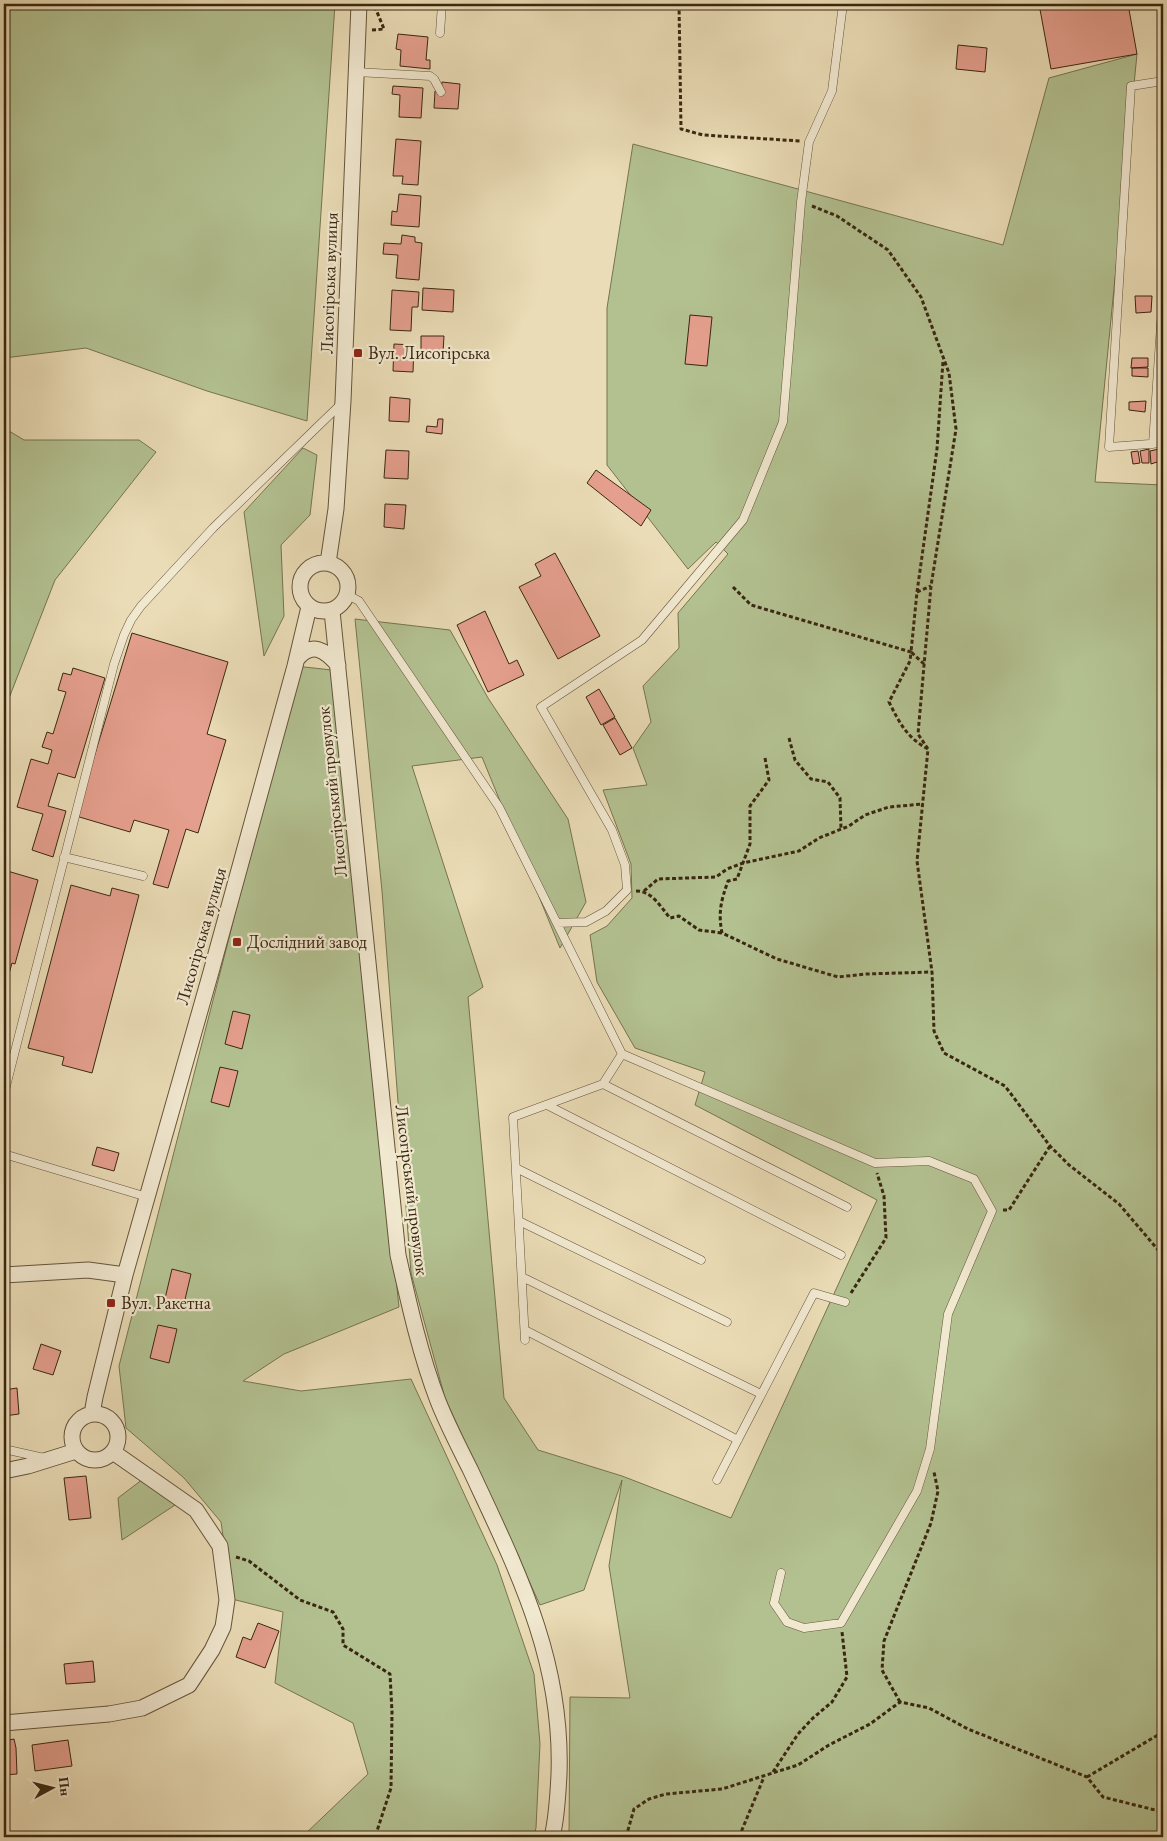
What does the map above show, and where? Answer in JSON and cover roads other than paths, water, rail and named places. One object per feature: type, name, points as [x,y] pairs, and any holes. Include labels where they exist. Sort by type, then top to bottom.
[{"type":"street","name":"Лисогірська вулиця","points":[[328,563],[336,509],[343,401],[359,4]]},
{"type":"street","points":[[319,563],[334,565],[344,572],[348,583],[348,595],[342,605],[332,611],[320,612],[309,607],[302,598],[300,586],[303,575],[312,566],[319,563]]},
{"type":"street","name":"Лисогірська вулиця","points":[[92,1414],[124,1275],[297,659],[309,607]]},
{"type":"street","name":"Лисогірський провулок","points":[[332,611],[398,1255],[415,1330],[438,1401],[518,1573],[544,1645],[553,1682],[560,1756],[558,1793],[552,1837]]},
{"type":"street","points":[[297,659],[304,651],[316,649],[328,654],[338,665]]},
{"type":"street","points":[[4,1275],[88,1270],[124,1275]]},
{"type":"street","points":[[92,1414],[104,1416],[114,1423],[118,1440],[114,1452],[108,1457],[94,1460],[88,1459],[76,1451],[72,1438],[75,1425],[92,1414]]},
{"type":"street","points":[[4,1471],[50,1460],[76,1451]]},
{"type":"street","points":[[4,1723],[109,1714],[142,1708],[188,1684],[212,1650],[223,1627],[227,1600],[220,1546],[196,1510],[114,1452]]},
{"type":"lane","points":[[440,33],[442,4]]},
{"type":"lane","points":[[557,923],[586,922],[606,911],[626,890],[625,865],[612,830],[542,707],[642,640],[743,520],[783,422],[801,202],[809,142],[832,91],[843,4]]},
{"type":"lane","points":[[356,72],[430,76],[434,79],[441,92]]},
{"type":"lane","points":[[1163,81],[1131,86],[1109,447],[1163,443]]},
{"type":"lane","points":[[1153,444],[1163,295]]},
{"type":"lane","points":[[4,1094],[114,664],[131,620],[213,528],[343,401]]},
{"type":"lane","points":[[348,595],[358,602],[499,807],[622,1054],[875,1163],[929,1161],[974,1179],[992,1211],[948,1314],[930,1449],[917,1491],[840,1623],[804,1628],[787,1622],[774,1603],[781,1573]]},
{"type":"lane","points":[[64,857],[143,876]]},
{"type":"lane","points":[[526,1340],[513,1117],[604,1084],[622,1054]]},
{"type":"lane","points":[[604,1084],[846,1208]]},
{"type":"lane","points":[[547,1105],[841,1256]]},
{"type":"lane","points":[[4,1154],[147,1197]]},
{"type":"lane","points":[[516,1168],[700,1260]]},
{"type":"lane","points":[[519,1221],[727,1322]]},
{"type":"lane","points":[[522,1277],[761,1394]]},
{"type":"lane","points":[[717,1480],[814,1292],[845,1302]]},
{"type":"lane","points":[[525,1330],[738,1440]]},
{"type":"lane","points":[[4,1449],[50,1460]]},
{"type":"place","name":"Вул. Лисогірська","points":[[358,353]]},
{"type":"place","name":"Дослідний завод","points":[[237,942]]},
{"type":"place","name":"Вул. Ракетна","points":[[111,1303]]}]
